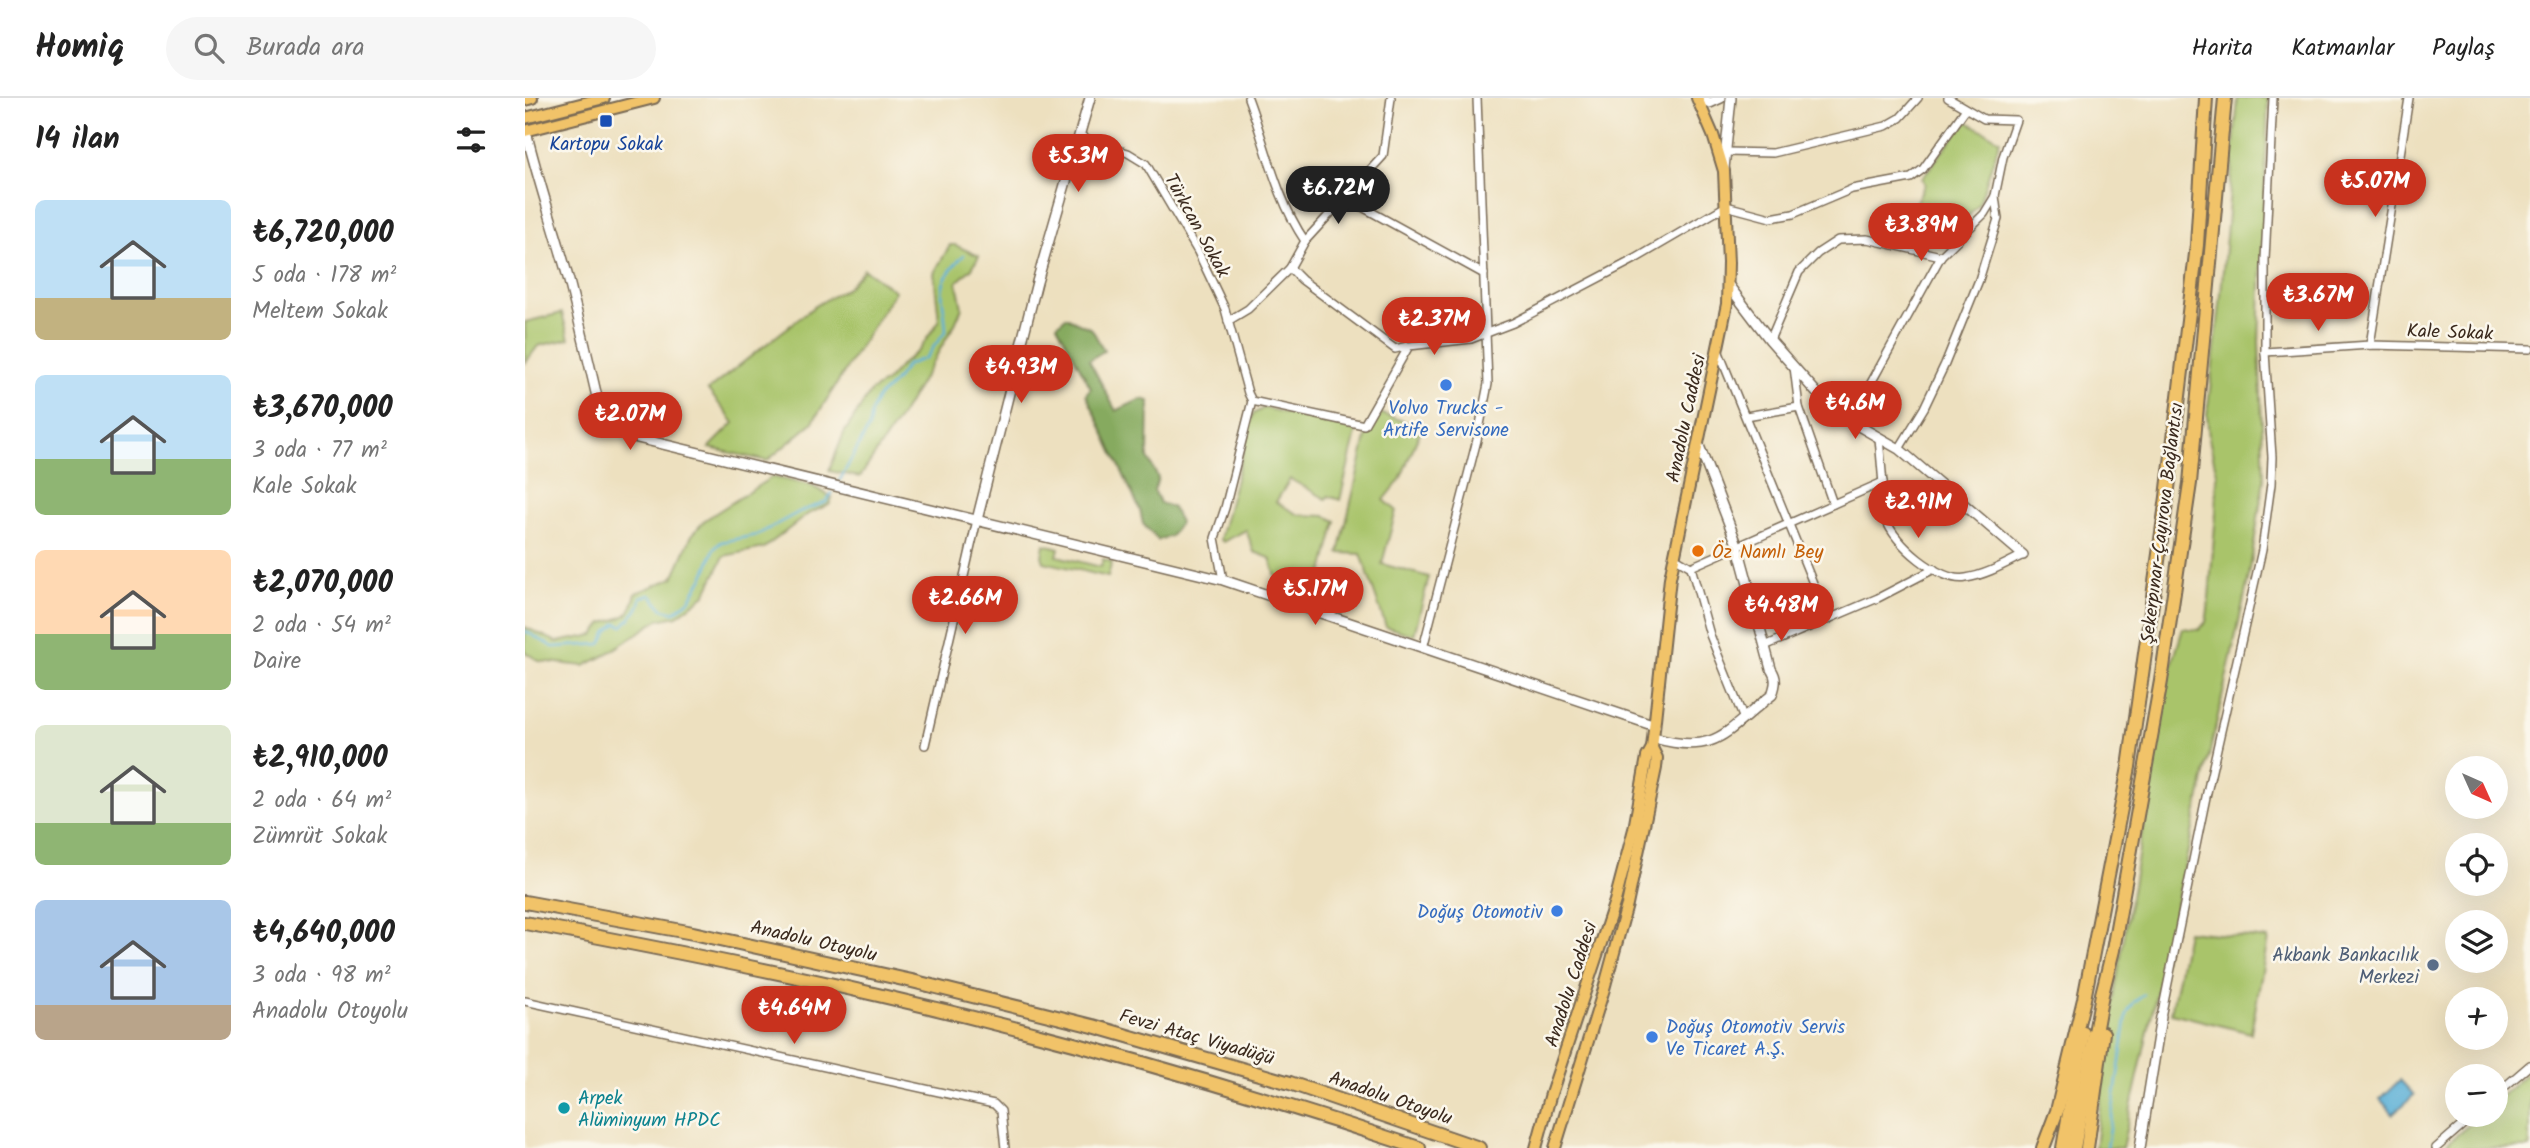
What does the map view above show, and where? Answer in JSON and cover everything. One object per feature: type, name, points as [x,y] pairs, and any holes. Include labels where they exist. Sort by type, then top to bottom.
[{"type":"highway","name":"Şekerpınar-Çayırova Bağlantısı","points":[[2112,856],[2129,767],[2167,497],[2197,245],[2205,98]]},
{"type":"highway","name":"Şekerpınar-Çayırova Bağlantısı","points":[[2113,950],[2161,681],[2190,483],[2225,98]]},
{"type":"highway","points":[[2043,1148],[2057,1111],[2084,999],[2112,856]]},
{"type":"highway","points":[[2063,1148],[2099,950],[2112,856]]},
{"type":"highway","name":"Anadolu Otoyolu","points":[[525,902],[744,944],[912,981],[1093,1026]]},
{"type":"highway","name":"Anadolu Otoyolu","points":[[525,923],[811,980],[1086,1047],[1283,1103],[1419,1148]]},
{"type":"highway","points":[[2074,1148],[2113,950]]},
{"type":"highway","points":[[2087,1148],[2113,950]]},
{"type":"highway","name":"Fevzi Ataç Viyadüğü","points":[[1093,1026],[1290,1083]]},
{"type":"highway","name":"Anadolu Otoyolu","points":[[1290,1083],[1479,1148]]},
{"type":"main road","points":[[525,100],[532,98]]},
{"type":"main road","points":[[525,118],[604,98]]},
{"type":"main road","points":[[525,131],[654,98]]},
{"type":"main road","name":"Anadolu Caddesi","points":[[1536,1148],[1550,1097],[1615,901],[1634,829],[1647,757],[1653,743],[1666,605],[1674,557],[1725,317],[1729,286],[1724,171],[1699,98]]},
{"type":"main road","name":"Anadolu Caddesi","points":[[1556,1144],[1627,905],[1656,768],[1657,758],[1653,743]]},
{"type":"street","points":[[925,746],[977,520],[1034,295],[1090,98]]},
{"type":"street","points":[[1248,98],[1280,194],[1291,220],[1305,241]]},
{"type":"street","points":[[1229,321],[1248,309],[1290,268],[1305,241],[1383,156],[1391,98]]},
{"type":"street","points":[[1423,648],[1477,440],[1488,384],[1477,98]]},
{"type":"street","points":[[1699,98],[1710,103],[1721,98]]},
{"type":"street","points":[[1724,171],[1731,98]]},
{"type":"street","points":[[1726,152],[1773,153],[1886,126],[1899,118],[1918,98]]},
{"type":"street","points":[[1899,449],[1930,397],[1979,280],[1998,219],[1995,196],[2003,157],[2016,120],[1984,119],[1948,98]]},
{"type":"street","points":[[2140,1148],[2161,1017],[2206,797],[2262,550],[2271,484],[2272,457],[2265,352],[2265,260],[2273,98]]},
{"type":"street","points":[[2370,345],[2409,98]]},
{"type":"street","points":[[1290,268],[1302,280],[1395,349],[1471,339],[1513,323],[1635,259],[1726,206],[1771,218],[1793,214],[1852,189],[1911,178],[1923,169],[1965,110]]},
{"type":"street","points":[[525,131],[538,183],[547,204],[569,281],[603,423],[625,435],[1223,580],[1655,726]]},
{"type":"street","name":"Türkcan Sokak","points":[[1079,134],[1089,141],[1128,153],[1146,164],[1198,252],[1229,321],[1252,401]]},
{"type":"street","points":[[1850,421],[1941,256],[1984,214],[1995,196]]},
{"type":"street","points":[[1346,198],[1484,274]]},
{"type":"street","points":[[1770,340],[1799,272],[1818,253],[1838,240],[1867,239],[1941,256]]},
{"type":"street","points":[[1729,286],[1770,340],[1816,391],[1850,421],[1899,449],[2023,555],[1965,579],[1951,578],[1898,543],[1889,529],[1879,438]]},
{"type":"street","name":"Kale Sokak","points":[[2265,352],[2370,345],[2530,349]]},
{"type":"street","points":[[1223,580],[1215,538],[1252,401],[1364,425],[1409,346]]},
{"type":"street","points":[[1718,349],[1828,620]]},
{"type":"street","points":[[1793,366],[1799,407],[1833,504]]},
{"type":"street","points":[[1746,416],[1799,407]]},
{"type":"street","points":[[1653,743],[1703,744],[1723,735],[1772,695],[1776,687],[1776,676],[1738,547],[1698,443]]},
{"type":"street","points":[[1691,567],[1882,482]]},
{"type":"street","points":[[1674,557],[1691,567],[1710,635],[1744,717]]},
{"type":"street","points":[[1767,645],[1878,598],[1934,569]]},
{"type":"street","points":[[525,1001],[994,1104],[1001,1111],[1005,1148]]},
{"type":"street","points":[[2508,1084],[2530,1065]]},
{"type":"street","points":[[2436,1148],[2460,1127]]},
{"type":"green space","points":[[2238,98],[2268,98],[2259,342],[2264,479],[2249,576],[2122,1148],[2095,1148],[2109,1027],[2168,678],[2183,628],[2199,630],[2206,622],[2208,610],[2217,474],[2207,415],[2220,305]]},
{"type":"green space","points":[[1966,121],[2000,140],[1979,204],[1946,241],[1905,238],[1899,235],[1925,184],[1922,178]]},
{"type":"green space","points":[[950,245],[979,256],[972,268],[957,282],[962,308],[955,324],[902,414],[860,477],[829,471],[844,433],[871,391],[886,382],[919,350],[939,321],[934,273]]},
{"type":"green space","points":[[864,269],[895,291],[812,423],[767,461],[709,448],[734,423],[708,390],[815,306],[847,288]]},
{"type":"green space","points":[[562,313],[569,339],[538,346],[525,363],[525,322]]},
{"type":"green space","points":[[1066,317],[1092,329],[1104,351],[1089,360],[1116,411],[1141,399],[1149,401],[1148,458],[1158,478],[1154,491],[1160,503],[1172,507],[1180,522],[1171,536],[1158,540],[1143,524],[1140,510],[1086,394],[1091,388],[1057,325]]},
{"type":"green space","points":[[1264,408],[1352,428],[1356,433],[1340,500],[1328,496],[1326,499],[1290,479],[1276,502],[1299,515],[1326,516],[1336,521],[1316,600],[1309,602],[1276,592],[1277,580],[1270,558],[1254,552],[1246,530],[1223,542],[1220,539],[1253,414]]},
{"type":"green space","points":[[1376,412],[1422,427],[1400,480],[1384,500],[1396,510],[1382,564],[1429,577],[1414,635],[1386,627],[1361,554],[1339,553],[1369,425]]},
{"type":"green space","points":[[772,477],[810,485],[832,497],[830,504],[808,514],[764,548],[724,556],[705,595],[677,616],[658,620],[584,666],[539,661],[525,652],[525,627],[557,642],[594,635],[603,623],[626,615],[632,607],[636,593],[673,578],[692,535],[705,520]]},
{"type":"green space","points":[[1044,544],[1059,548],[1057,556],[1101,567],[1103,559],[1112,562],[1108,577],[1044,562]]},
{"type":"green space","points":[[2187,931],[2268,939],[2251,1033],[2171,1013]]},
{"type":"green space","points":[[2530,1070],[2530,1148],[2442,1148],[2466,1127],[2508,1127],[2508,1090]]},
{"type":"water","points":[[2400,1080],[2414,1095],[2393,1114],[2380,1099]]},
{"type":"waterway","points":[[840,480],[869,427],[871,412],[878,397],[893,384],[907,365],[925,358],[946,331],[942,290],[947,275],[964,255]]},
{"type":"waterway","points":[[525,631],[553,647],[601,644],[607,632],[617,623],[623,626],[635,613],[641,597],[651,595],[663,609],[675,612],[690,599],[705,574],[714,549],[721,542],[757,535],[799,512],[826,502],[832,493]]},
{"type":"waterway","points":[[2107,1148],[2127,1014],[2134,1002],[2144,995]]},
{"type":"place","name":"Kartopu Sokak","points":[[606,121]]},
{"type":"place","name":"Volvo Trucks - Artife Servisone","points":[[1446,385]]},
{"type":"place","name":"Öz Namlı Bey","points":[[1698,551]]},
{"type":"place","name":"Doğuş Otomotiv","points":[[1557,911]]},
{"type":"place","name":"Akbank Bankacılık Merkezi","points":[[2433,965]]},
{"type":"place","name":"Doğuş Otomotiv Servis Ve Ticaret A.Ş.","points":[[1652,1037]]},
{"type":"place","name":"Arpek Alüminyum HPDC","points":[[564,1108]]}]
